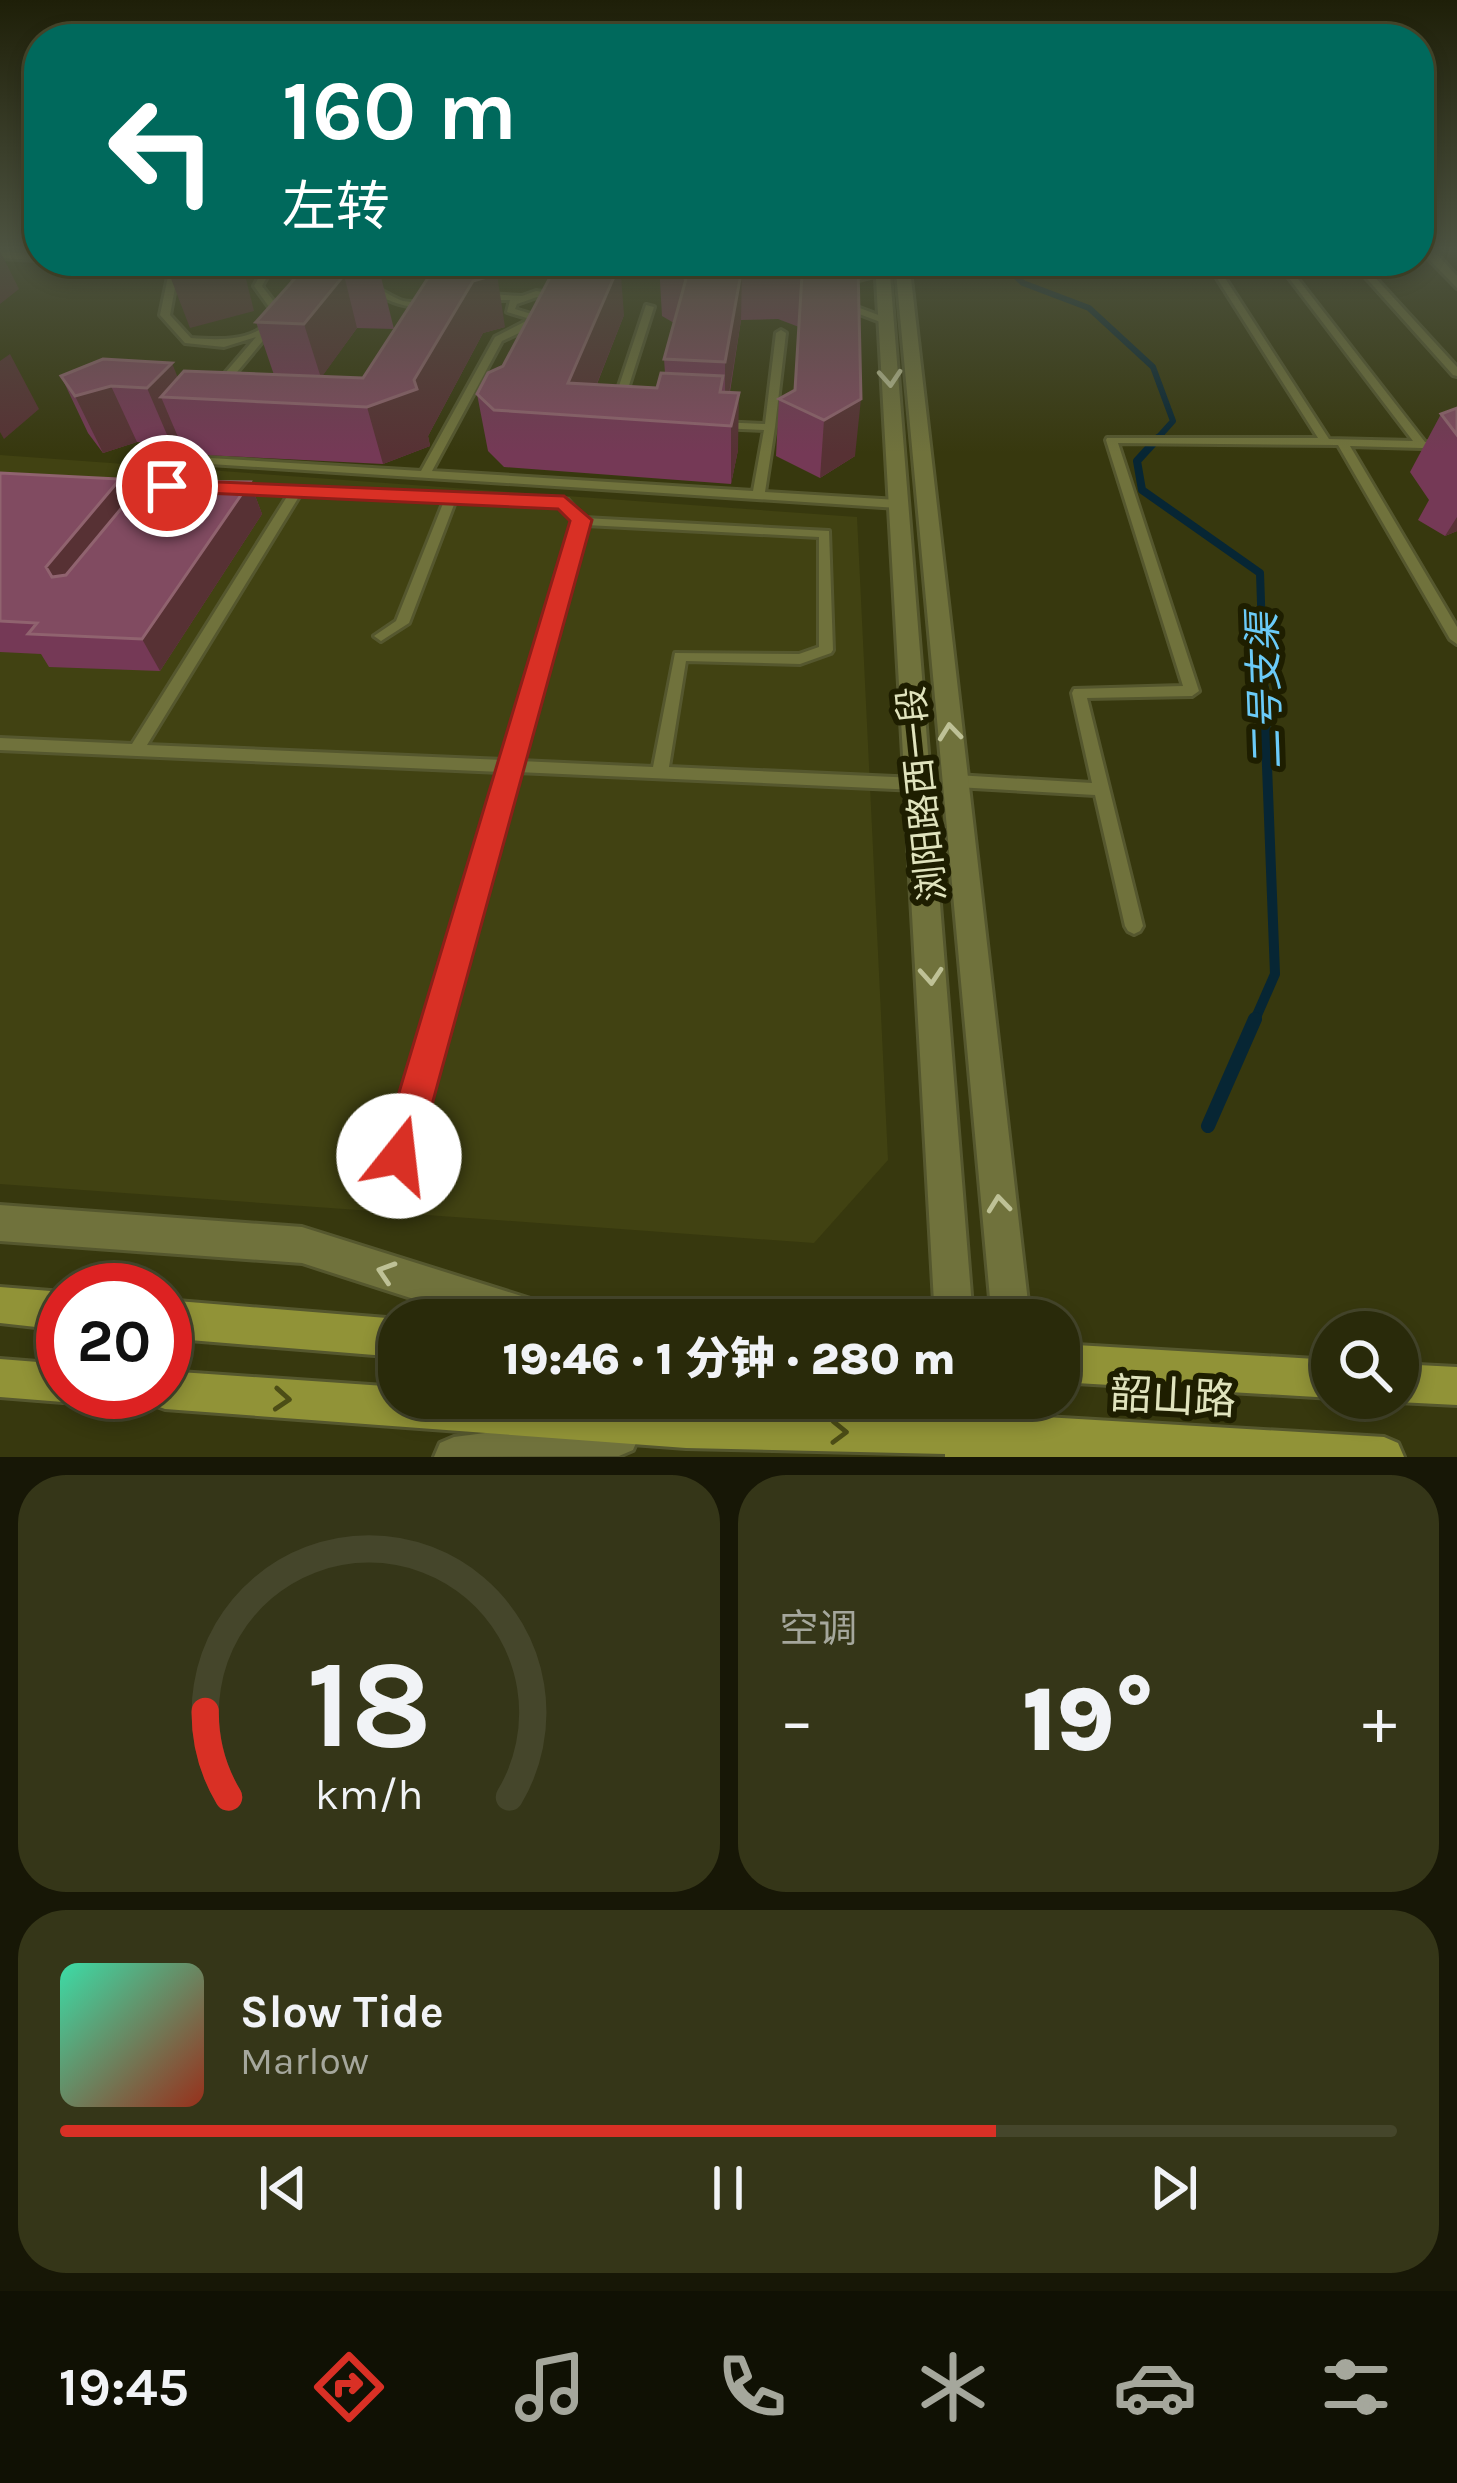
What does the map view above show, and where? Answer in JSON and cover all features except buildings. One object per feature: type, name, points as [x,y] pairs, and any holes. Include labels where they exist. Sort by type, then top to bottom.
[{"type":"main road","points":[[0,1305],[36,1308]]},
{"type":"main road","points":[[192,1321],[378,1336]]},
{"type":"main road","name":"韶山路","points":[[1080,1364],[1311,1378]]},
{"type":"main road","points":[[0,1378],[36,1381]]},
{"type":"main road","points":[[1419,1384],[1457,1386]]},
{"type":"main road","name":"韶山路","points":[[192,1392],[686,1428],[1027,1430],[1384,1457]]},
{"type":"street","points":[[886,317],[953,1299]]},
{"type":"street","name":"浏阳路西一段","points":[[896,317],[956,781],[1009,1299]]},
{"type":"street","points":[[0,1223],[302,1245],[471,1299]]},
{"type":"street","points":[[454,1457],[686,1428]]},
{"type":"lane","points":[[167,317],[188,341],[224,344],[261,334]]},
{"type":"lane","points":[[238,393],[215,392],[278,317]]},
{"type":"lane","points":[[532,317],[538,319]]},
{"type":"lane","points":[[424,475],[498,339],[547,317]]},
{"type":"lane","points":[[613,420],[650,317]]},
{"type":"lane","points":[[876,317],[886,321]]},
{"type":"lane","points":[[1246,317],[1326,442]]},
{"type":"lane","points":[[1323,317],[1422,445]]},
{"type":"lane","points":[[1406,317],[1457,374]]},
{"type":"lane","points":[[759,494],[782,333]]},
{"type":"lane","points":[[703,424],[770,427]]},
{"type":"lane","points":[[1134,926],[1078,693],[1192,691],[1111,440],[1457,446]]},
{"type":"lane","points":[[1342,442],[1457,639]]},
{"type":"lane","points":[[210,461],[898,504]]},
{"type":"lane","points":[[96,484],[167,486],[154,503]]},
{"type":"lane","points":[[210,488],[564,503],[581,520],[824,534],[826,650],[800,659],[680,656],[660,772]]},
{"type":"lane","points":[[136,750],[296,492]]},
{"type":"lane","points":[[381,636],[402,623],[452,498]]},
{"type":"lane","points":[[386,1199],[581,520]]},
{"type":"lane","points":[[0,744],[917,784]]},
{"type":"lane","points":[[956,781],[1101,789]]},
{"type":"shaded area","points":[[0,455],[857,517],[888,1160],[814,1243],[0,1184]]},
{"type":"waterway","name":"二号支渠","points":[[1099,317],[1153,367],[1173,421],[1155,441]]},
{"type":"waterway","name":"二号支渠","points":[[1158,438],[1137,461],[1142,490],[1260,573],[1264,691]]},
{"type":"waterway","name":"二号支渠","points":[[1254,1022],[1275,974],[1264,688]]},
{"type":"waterway","name":"二号支渠","points":[[1208,1126],[1255,1019]]},
{"type":"route","points":[[167,486],[564,503],[581,520],[399,1156]]}]
